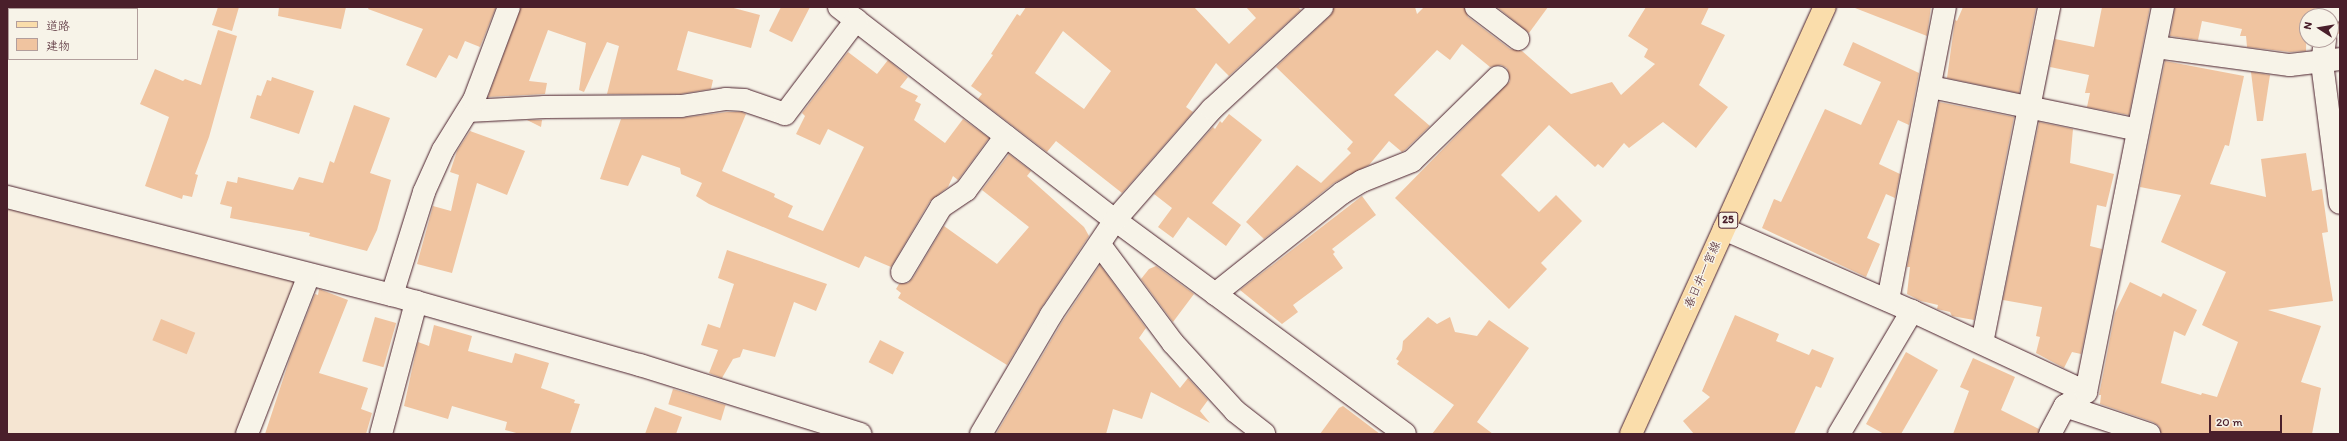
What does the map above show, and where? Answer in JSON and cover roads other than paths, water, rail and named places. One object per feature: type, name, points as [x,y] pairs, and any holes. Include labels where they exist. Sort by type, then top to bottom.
[{"type":"main road","name":"春日井一宮線","points":[[1631,434],[1825,7]]},
{"type":"street","points":[[392,295],[424,192],[443,150],[468,111],[509,7]]},
{"type":"street","points":[[981,434],[1051,315],[1100,245],[1115,220],[1212,109],[1322,7]]},
{"type":"street","points":[[1476,7],[1518,39]]},
{"type":"street","points":[[1888,300],[1945,7]]},
{"type":"street","points":[[1982,343],[2049,7]]},
{"type":"street","points":[[2050,434],[2066,406],[2086,392],[2163,7]]},
{"type":"street","points":[[468,111],[545,107],[681,106],[726,99],[744,100],[785,114],[848,12],[1115,220],[1405,434]]},
{"type":"street","points":[[2156,47],[2290,65],[2331,61]]},
{"type":"street","points":[[2328,48],[2331,61],[2340,202]]},
{"type":"street","points":[[1215,294],[1342,193],[1362,181],[1412,161],[1498,77]]},
{"type":"street","points":[[1930,87],[2138,130]]},
{"type":"street","points":[[902,272],[941,207],[966,190],[1006,136]]},
{"type":"street","points":[[7,197],[392,295],[640,365],[860,434]]},
{"type":"street","points":[[1724,229],[1912,310],[2086,392]]},
{"type":"street","points":[[1100,245],[1173,343],[1235,412],[1264,434]]},
{"type":"street","points":[[247,434],[309,275]]},
{"type":"street","points":[[381,434],[416,302]]},
{"type":"street","points":[[1839,434],[1912,310]]},
{"type":"street","points":[[2066,406],[2149,434]]}]
